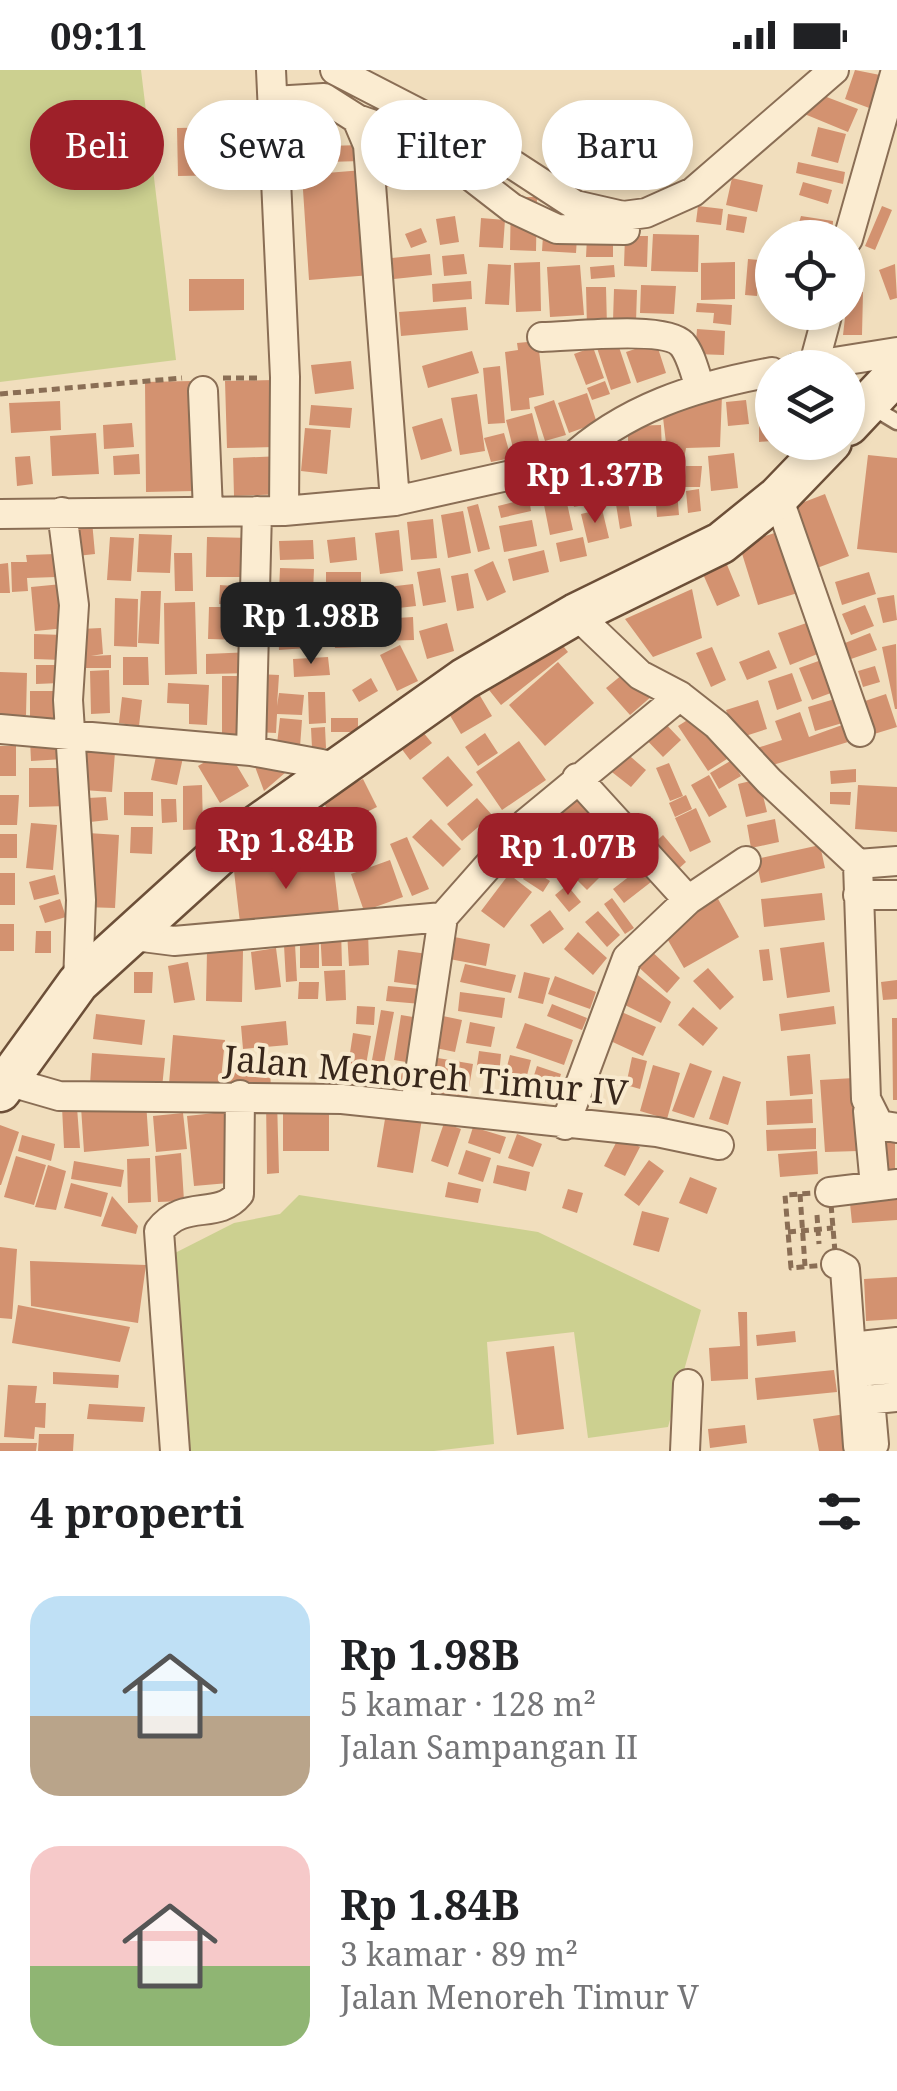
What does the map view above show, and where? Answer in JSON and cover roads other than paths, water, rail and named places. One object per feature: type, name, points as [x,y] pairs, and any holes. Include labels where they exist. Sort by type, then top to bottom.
[{"type":"main road","points":[[871,417],[897,373]]},
{"type":"main road","points":[[3,1086],[78,983],[232,844],[464,678],[576,614],[721,542],[778,497],[813,460]]},
{"type":"street","points":[[271,70],[273,100]]},
{"type":"street","points":[[335,70],[492,151],[575,205],[623,216],[676,202],[709,181],[834,70]]},
{"type":"street","points":[[853,220],[896,70]]},
{"type":"street","points":[[290,100],[327,100]]},
{"type":"street","points":[[341,108],[403,135],[463,170],[512,208],[557,229],[655,229],[676,202]]},
{"type":"street","points":[[358,119],[368,146],[395,502]]},
{"type":"street","points":[[251,751],[284,377],[277,190]]},
{"type":"street","points":[[542,338],[642,334],[674,339],[683,345],[700,387]]},
{"type":"street","points":[[865,357],[897,352]]},
{"type":"street","points":[[0,514],[271,511],[395,502],[566,463],[586,444],[638,410],[700,387],[755,376]]},
{"type":"street","points":[[206,382],[208,511]]},
{"type":"street","points":[[778,497],[860,732]]},
{"type":"street","points":[[62,512],[74,605],[69,733],[81,900],[78,983]]},
{"type":"street","points":[[576,614],[640,675],[680,696],[717,724],[769,781],[858,864],[868,1111],[886,1185],[823,1192]]},
{"type":"street","points":[[415,1106],[443,917],[526,822],[680,696]]},
{"type":"street","points":[[0,729],[251,751],[338,766]]},
{"type":"street","points":[[577,778],[688,900]]},
{"type":"street","points":[[565,1126],[620,970],[688,900],[746,861]]},
{"type":"street","points":[[858,864],[897,861]]},
{"type":"street","points":[[858,895],[897,895]]},
{"type":"street","points":[[128,935],[174,941],[443,917]]},
{"type":"street","name":"Jalan Menoreh Timur IV","points":[[3,1086],[58,1096],[240,1096],[415,1106],[565,1126],[656,1132],[719,1144]]},
{"type":"street","points":[[175,1451],[159,1231],[180,1211],[226,1206],[239,1194],[240,1096]]},
{"type":"street","points":[[868,1111],[879,1125],[897,1128]]},
{"type":"street","points":[[829,1264],[845,1270],[851,1346],[878,1387]]},
{"type":"street","points":[[851,1346],[897,1342]]},
{"type":"street","points":[[676,1450],[688,1384]]}]
